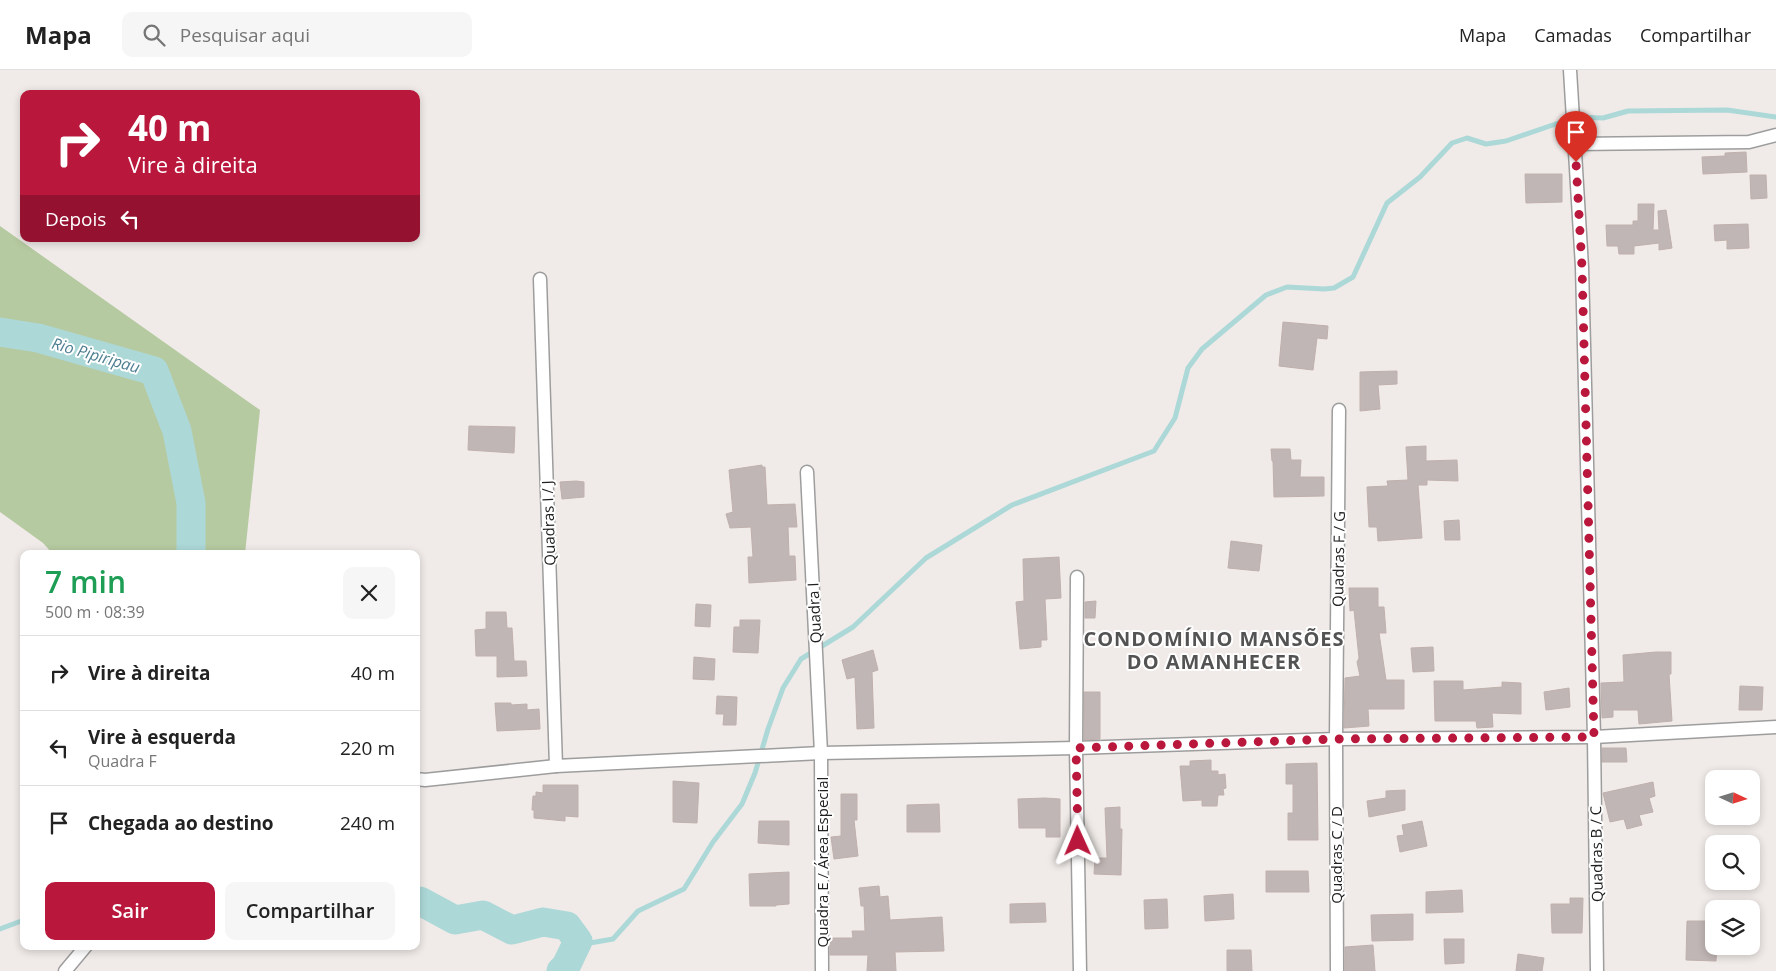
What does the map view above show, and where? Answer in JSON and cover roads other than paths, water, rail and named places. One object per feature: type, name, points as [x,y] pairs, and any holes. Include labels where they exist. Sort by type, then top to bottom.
[{"type":"street","name":"Quadras B / C","points":[[1570,70],[1582,267],[1594,737],[1597,971]]},
{"type":"street","points":[[1575,144],[1749,142],[1776,135]]},
{"type":"street","name":"Quadras I / J","points":[[540,279],[556,766]]},
{"type":"street","name":"Quadras F / G","points":[[1336,739],[1339,410]]},
{"type":"street","name":"Quadra I","points":[[807,472],[821,753]]},
{"type":"street","points":[[1077,577],[1076,748],[1080,971]]},
{"type":"street","points":[[420,779],[425,780],[556,766],[821,753],[1076,748],[1336,739],[1594,737],[1776,726]]},
{"type":"street","name":"Quadras C / D","points":[[1336,739],[1337,971]]},
{"type":"street","name":"Quadra E / Área Especial","points":[[821,753],[822,971]]},
{"type":"street","points":[[65,971],[83,950]]},
{"type":"waterway","points":[[578,941],[590,943],[613,939],[638,911],[684,889],[713,842],[742,804],[755,773],[783,688],[801,659],[853,627],[926,558],[1012,505],[1154,451],[1175,418],[1188,368],[1202,349],[1266,295],[1287,287],[1334,288],[1353,277],[1387,203],[1420,177],[1452,143],[1467,138],[1486,144],[1506,141],[1576,117],[1603,118],[1628,111],[1727,110],[1776,117]]},
{"type":"waterway","name":"Rio Pipiripau","points":[[0,332],[38,338],[154,371],[177,431],[191,503],[191,550]]},
{"type":"waterway","name":"Rio Pipiripau","points":[[420,901],[455,920],[483,915],[512,930],[543,922],[567,926],[578,941],[566,966],[561,971]]},
{"type":"waterway","points":[[0,929],[20,922]]},
{"type":"district","name":"CONDOMÍNIO MANSÕES DO AMANHECER","points":[[1214,650]]}]
